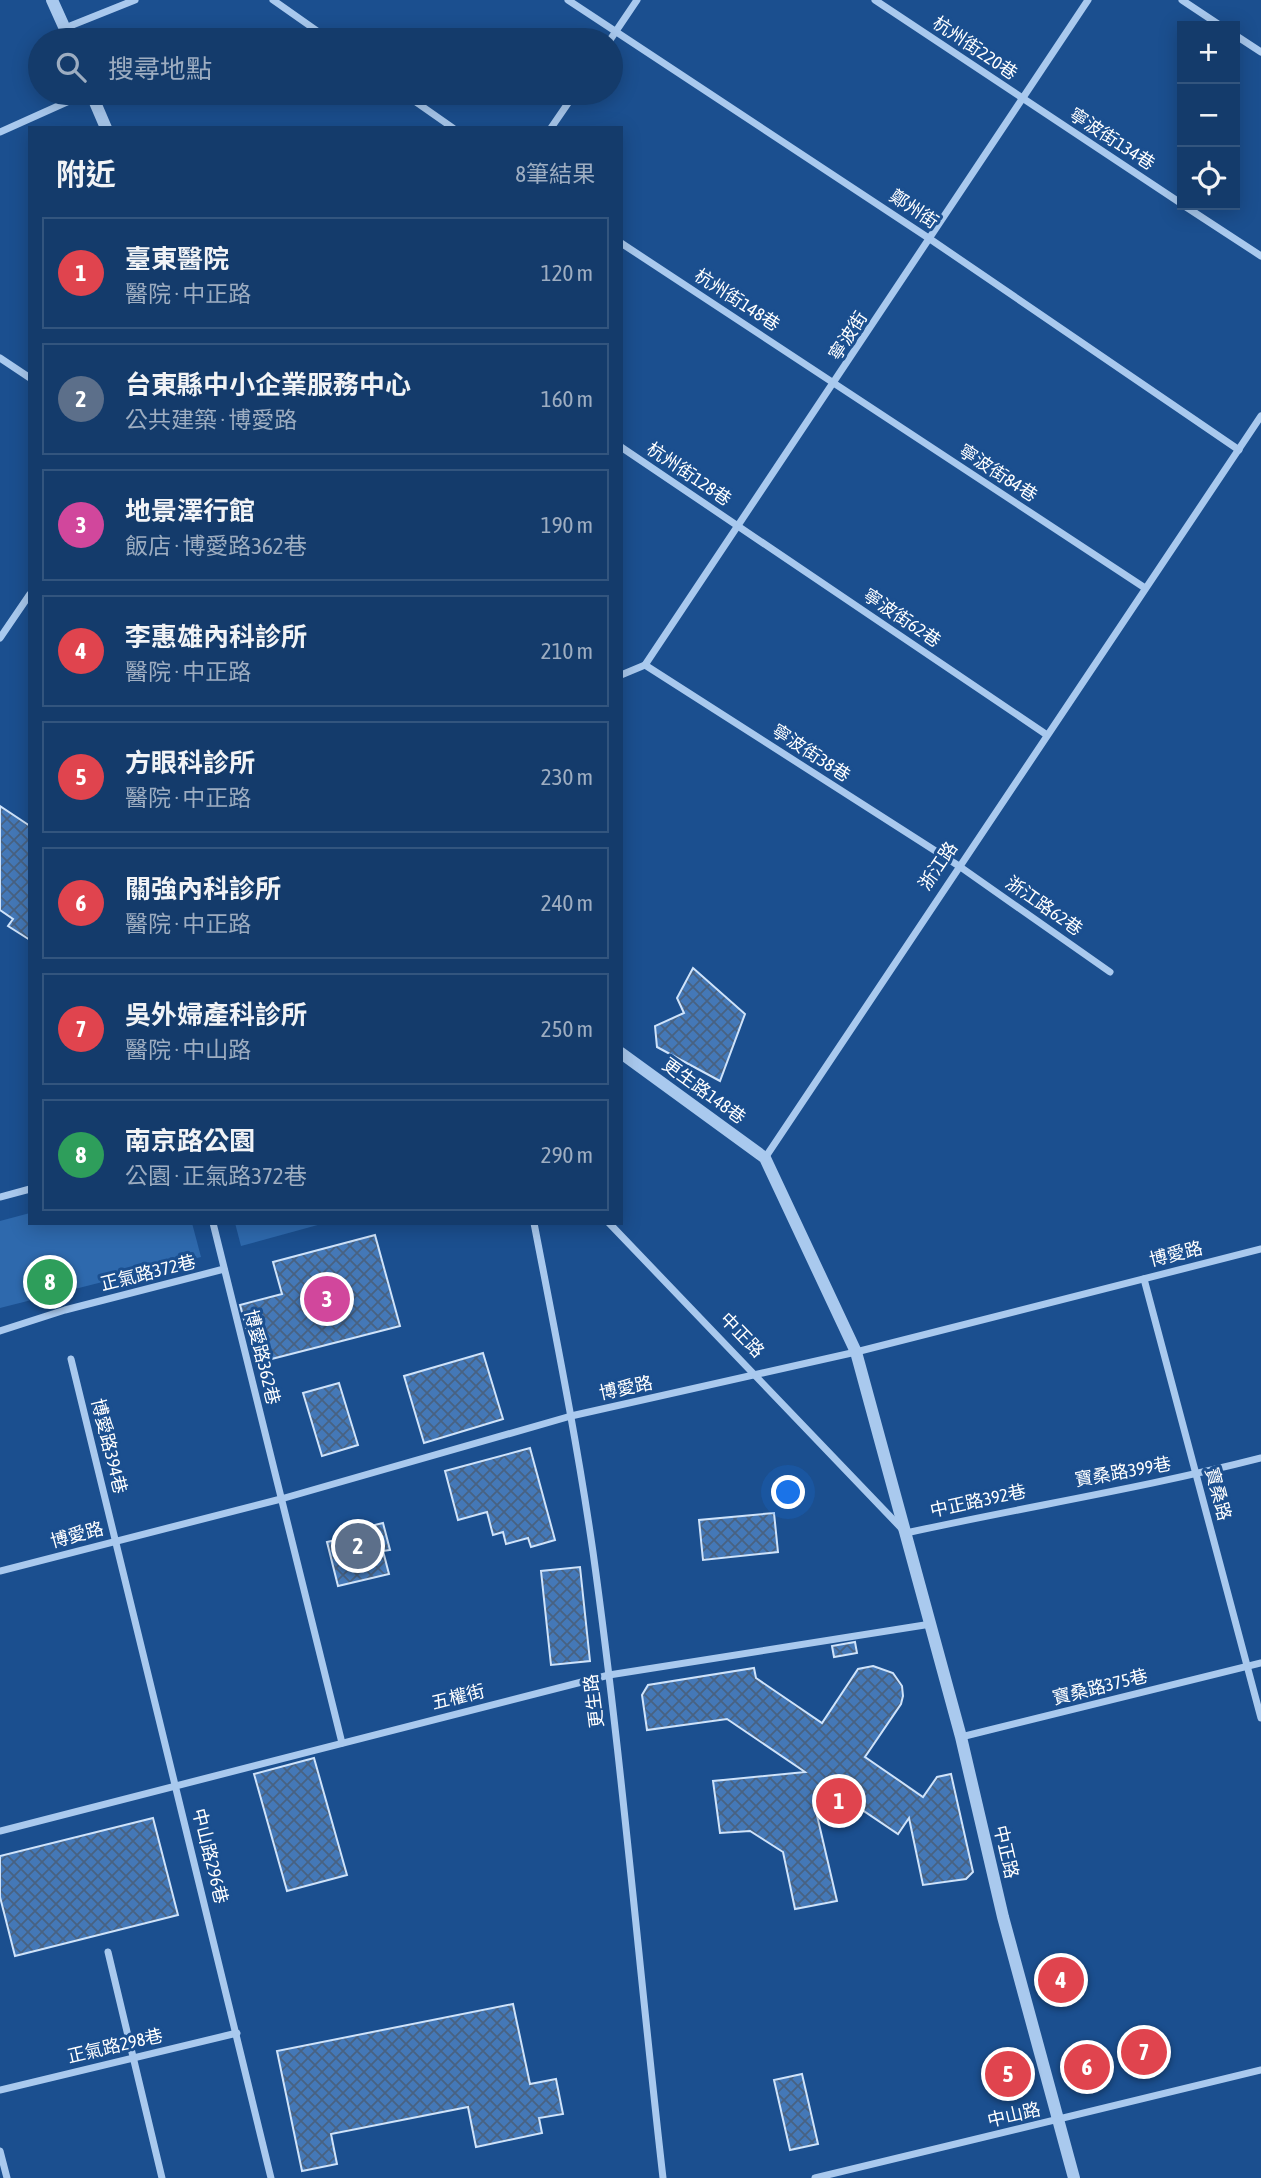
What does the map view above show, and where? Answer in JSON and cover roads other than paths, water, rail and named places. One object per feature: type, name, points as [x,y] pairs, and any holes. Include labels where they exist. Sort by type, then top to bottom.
[{"type":"street","points":[[52,0],[64,28]]},
{"type":"street","points":[[79,28],[135,0]]},
{"type":"street","points":[[273,0],[313,28]]},
{"type":"street","name":"鄭州街","points":[[568,0],[611,28]]},
{"type":"street","points":[[618,28],[637,0]]},
{"type":"street","name":"杭州街220巷","points":[[875,0],[1024,99]]},
{"type":"street","name":"寧波街","points":[[645,666],[1088,0]]},
{"type":"street","points":[[1182,0],[1214,21]]},
{"type":"street","name":"鄭州街","points":[[623,36],[930,239],[1239,450]]},
{"type":"street","points":[[1240,38],[1261,52]]},
{"type":"street","name":"寧波街134巷","points":[[1024,99],[1177,200]]},
{"type":"street","points":[[0,132],[62,105]]},
{"type":"street","points":[[95,105],[105,126]]},
{"type":"street","points":[[421,105],[450,126]]},
{"type":"street","points":[[552,126],[567,105]]},
{"type":"street","name":"寧波街134巷","points":[[1192,210],[1261,256]]},
{"type":"street","name":"杭州街148巷","points":[[623,244],[835,384]]},
{"type":"street","points":[[0,358],[28,377]]},
{"type":"street","name":"寧波街84巷","points":[[835,384],[1144,588]]},
{"type":"street","name":"浙江路","points":[[765,1158],[1261,416]]},
{"type":"street","name":"杭州街128巷","points":[[623,448],[739,527]]},
{"type":"street","name":"寧波街62巷","points":[[739,527],[1047,735]]},
{"type":"street","points":[[0,638],[28,597]]},
{"type":"street","points":[[623,674],[645,666]]},
{"type":"street","name":"寧波街38巷","points":[[645,666],[959,866]]},
{"type":"street","name":"浙江路62巷","points":[[959,866],[1110,972]]},
{"type":"street","name":"更生路148巷","points":[[623,1054],[765,1158]]},
{"type":"street","points":[[765,1158],[856,1352]]},
{"type":"street","points":[[0,1196],[28,1189]]},
{"type":"street","name":"博愛路362巷","points":[[213,1225],[342,1743]]},
{"type":"street","name":"更生路","points":[[534,1225],[571,1416],[609,1675],[663,2178]]},
{"type":"street","name":"中正路","points":[[612,1225],[906,1533]]},
{"type":"street","name":"博愛路","points":[[0,1571],[281,1499],[571,1416],[758,1376],[1261,1249]]},
{"type":"street","name":"正氣路372巷","points":[[0,1331],[65,1310],[224,1269]]},
{"type":"street","name":"寶桑路","points":[[1144,1279],[1261,1718]]},
{"type":"street","name":"中正路","points":[[856,1352],[961,1737],[1003,1917],[1074,2178]]},
{"type":"street","name":"博愛路394巷","points":[[71,1359],[116,1541]]},
{"type":"street","name":"寶桑路399巷","points":[[1056,1500],[1196,1475],[1261,1458]]},
{"type":"street","name":"中正路392巷","points":[[906,1533],[1056,1500]]},
{"type":"street","name":"中山路296巷","points":[[116,1541],[271,2178]]},
{"type":"street","name":"五權街","points":[[0,1831],[609,1675],[931,1624]]},
{"type":"street","name":"寶桑路375巷","points":[[961,1737],[1261,1663]]},
{"type":"street","points":[[108,1952],[162,2178]]},
{"type":"street","name":"正氣路298巷","points":[[0,2090],[237,2033]]},
{"type":"street","name":"中山路","points":[[815,2178],[1261,2070]]},
{"type":"street","points":[[0,2151],[7,2178]]},
{"type":"place","name":"南京路公園","points":[[50,1282]]},
{"type":"place","name":"地景澤行館","points":[[327,1299]]},
{"type":"place","name":"台東縣中小企業服務中心","points":[[358,1546]]},
{"type":"place","name":"臺東醫院","points":[[839,1801]]},
{"type":"place","name":"李惠雄內科診所","points":[[1061,1980]]},
{"type":"place","name":"吳外婦產科診所","points":[[1144,2052]]},
{"type":"place","name":"關強內科診所","points":[[1087,2067]]},
{"type":"place","name":"方眼科診所","points":[[1008,2074]]}]
